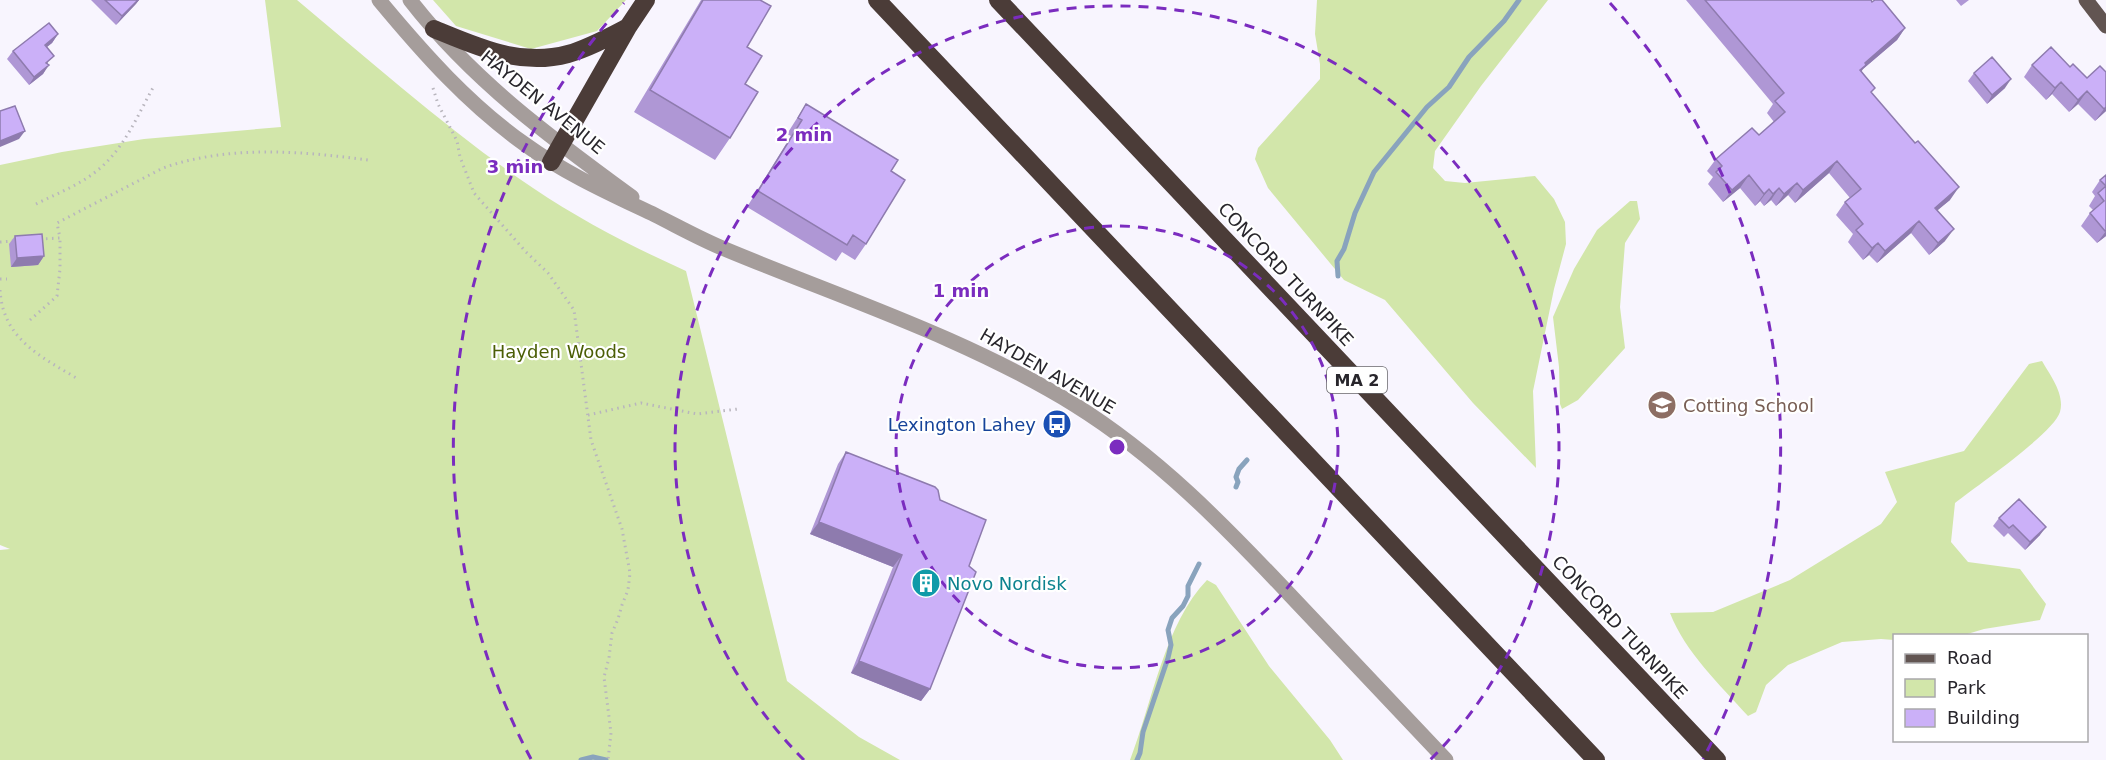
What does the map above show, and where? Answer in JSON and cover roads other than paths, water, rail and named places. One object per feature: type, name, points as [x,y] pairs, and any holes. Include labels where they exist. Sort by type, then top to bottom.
[{"type":"highway","points":[[551,162],[628,27],[646,0]]},
{"type":"highway","points":[[877,0],[1596,760]]},
{"type":"highway","name":"CONCORD TURNPIKE","points":[[998,0],[1717,760]]},
{"type":"highway","points":[[434,29],[492,52],[515,57],[536,58],[558,56],[578,50],[628,27]]},
{"type":"main road","points":[[2086,0],[2106,26]]},
{"type":"street","name":"HAYDEN AVENUE","points":[[379,0],[427,57],[470,99],[502,128],[551,162],[592,186],[724,249],[976,351],[1034,381],[1107,427],[1147,457],[1210,513],[1446,760]]},
{"type":"street","name":"HAYDEN AVENUE","points":[[410,0],[434,29],[491,88],[561,145],[664,219]]},
{"type":"waterway","points":[[1338,276],[1337,261],[1344,249],[1355,213],[1374,172],[1427,107],[1449,87],[1469,57],[1504,21],[1519,0]]},
{"type":"waterway","points":[[1236,487],[1239,469],[1247,460]]},
{"type":"waterway","points":[[1137,760],[1143,732],[1168,658],[1171,645],[1168,630],[1172,618],[1183,606],[1188,596],[1188,586],[1199,564]]},
{"type":"waterway","points":[[581,760],[593,757],[606,760]]},
{"type":"place","name":"Cotting School","points":[[1662,405]]},
{"type":"place","name":"Lexington Lahey","points":[[1057,424]]},
{"type":"place","name":"Novo Nordisk","points":[[926,583]]},
{"type":"park label","name":"Hayden Woods","points":[[559,351]]}]
